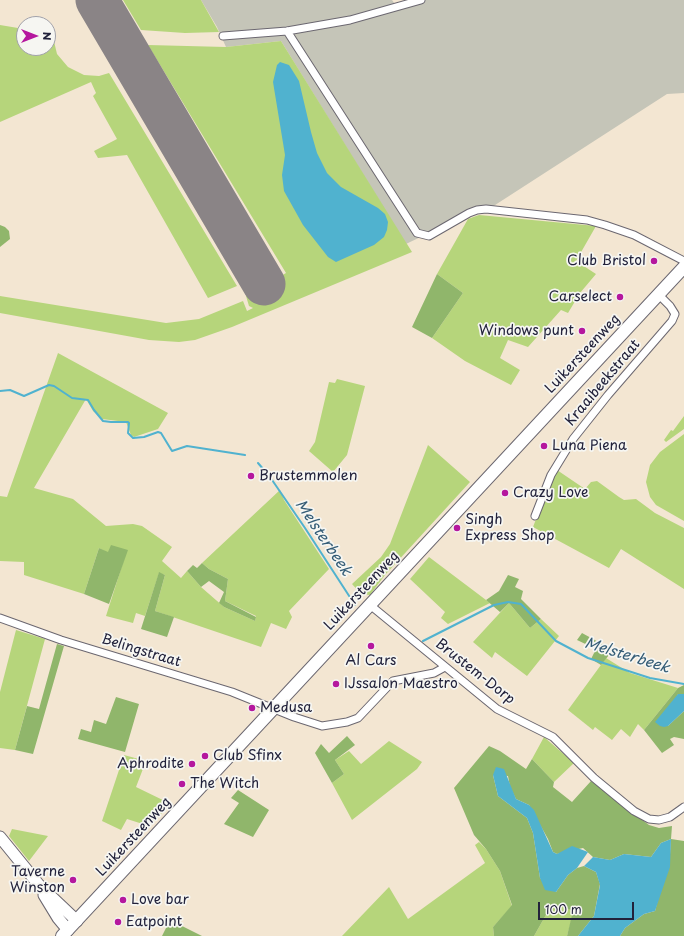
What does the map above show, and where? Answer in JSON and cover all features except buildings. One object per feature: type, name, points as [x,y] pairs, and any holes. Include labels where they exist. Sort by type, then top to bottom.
[{"type":"main road","name":"Luikersteenweg","points":[[65,933],[684,267]]},
{"type":"main road","points":[[0,837],[39,885],[77,920]]},
{"type":"main road","points":[[39,885],[65,933]]},
{"type":"street","points":[[223,36],[287,31],[350,20],[421,0]]},
{"type":"street","points":[[287,31],[417,233],[428,236],[469,213],[486,209],[587,220],[634,235],[684,261]]},
{"type":"street","name":"Kraaibeekstraat","points":[[535,516],[551,475],[573,440],[608,395],[672,321],[675,314],[670,306],[658,295]]},
{"type":"street","name":"Brustem-Dorp","points":[[370,605],[497,709],[553,737],[594,778],[641,816],[659,820],[670,817],[684,807]]},
{"type":"street","name":"Belingstraat","points":[[0,618],[61,640],[232,692],[314,724],[328,726],[348,722],[363,714],[393,681],[434,673],[446,667]]},
{"type":"shaded area","points":[[201,0],[392,0],[395,4],[407,0],[684,0],[684,93],[667,94],[492,207],[475,206],[433,231],[406,244],[281,41],[226,47],[217,27]]},
{"type":"green space","points":[[123,0],[201,0],[219,32],[185,33],[141,30]]},
{"type":"green space","points":[[0,25],[16,28],[16,56],[56,56],[56,50],[57,54],[68,67],[84,75],[99,76],[109,73],[237,286],[208,298],[127,155],[98,158],[94,151],[117,139],[93,96],[96,93],[91,82],[0,122]]},
{"type":"green space","points":[[281,41],[412,252],[232,327],[195,340],[179,342],[149,340],[0,313],[0,296],[166,323],[199,319],[243,301],[247,311],[253,308],[249,306],[246,296],[286,273],[148,45],[226,47]]},
{"type":"green space","points":[[479,215],[596,226],[576,261],[596,274],[580,293],[568,313],[561,310],[528,347],[508,340],[500,358],[520,370],[511,385],[465,361],[432,338],[463,293],[437,274],[468,219]]},
{"type":"green space","points":[[0,225],[9,231],[10,239],[0,247]]},
{"type":"green space","points":[[437,274],[463,293],[432,338],[412,327]]},
{"type":"green space","points":[[58,353],[168,413],[158,429],[134,437],[131,435],[126,422],[102,419],[93,411],[86,399],[34,488],[73,499],[106,526],[133,524],[142,526],[172,547],[162,561],[181,578],[187,571],[201,587],[224,607],[255,621],[256,616],[225,601],[228,579],[209,569],[202,563],[280,490],[284,500],[329,569],[289,611],[292,617],[286,629],[271,623],[261,647],[155,611],[165,575],[159,573],[145,616],[136,613],[133,623],[106,616],[127,550],[108,553],[99,548],[84,594],[24,575],[24,562],[0,561],[0,496],[7,497]]},
{"type":"green space","points":[[337,379],[365,386],[347,455],[333,472],[309,451],[315,442],[329,382],[335,383]]},
{"type":"green space","points":[[684,416],[684,429],[666,442],[664,440]]},
{"type":"green space","points":[[684,434],[684,521],[656,505],[650,497],[646,482],[650,465],[660,452]]},
{"type":"green space","points":[[428,445],[470,482],[385,575],[370,595],[361,594],[352,584],[381,557],[390,544]]},
{"type":"green space","points":[[557,470],[585,489],[591,482],[597,481],[624,500],[636,499],[655,513],[684,528],[684,589],[621,549],[609,568],[533,527],[548,488]]},
{"type":"green space","points":[[111,545],[128,550],[109,604],[84,594],[99,548],[108,552]]},
{"type":"green space","points":[[429,557],[490,603],[448,624],[441,618],[445,612],[410,579]]},
{"type":"green space","points":[[202,563],[209,569],[228,579],[225,601],[256,617],[255,621],[224,607],[219,603],[224,592],[209,581],[201,587],[187,571],[193,565],[197,568]]},
{"type":"green space","points":[[159,572],[165,575],[155,611],[174,617],[167,637],[141,629]]},
{"type":"green space","points":[[508,575],[519,579],[515,587],[523,591],[521,599],[541,619],[530,628],[509,603],[500,612],[486,600],[499,591]]},
{"type":"green space","points":[[509,603],[530,628],[541,619],[559,636],[527,676],[495,652],[492,658],[473,642]]},
{"type":"green space","points":[[16,630],[45,639],[15,750],[0,748],[0,692]]},
{"type":"green space","points":[[582,633],[613,650],[601,665],[591,659],[596,649],[577,640]]},
{"type":"green space","points":[[57,644],[64,646],[33,754],[15,750],[27,706],[39,709]]},
{"type":"green space","points":[[606,658],[630,673],[678,688],[644,730],[638,724],[630,737],[621,729],[612,740],[595,727],[593,730],[568,710]]},
{"type":"green space","points":[[684,685],[684,694],[678,694],[668,726],[684,711],[684,739],[674,737],[670,739],[674,745],[662,753],[644,730],[678,688]]},
{"type":"green space","points":[[116,697],[139,704],[125,752],[78,739],[81,729],[91,732],[94,720],[106,724]]},
{"type":"green space","points":[[347,736],[355,745],[335,760],[344,774],[332,783],[315,753],[321,744],[329,753]]},
{"type":"green space","points":[[544,737],[574,763],[554,782],[532,759]]},
{"type":"green space","points":[[389,741],[422,762],[417,769],[352,820],[332,783],[344,774],[335,760],[349,751],[361,764]]},
{"type":"green space","points":[[489,746],[500,751],[526,769],[532,759],[554,782],[553,787],[572,802],[591,781],[649,825],[659,828],[672,826],[671,839],[661,843],[651,857],[624,854],[610,860],[593,857],[583,848],[557,854],[553,852],[548,839],[529,805],[516,799],[510,787],[508,776],[493,775],[498,796],[527,818],[533,833],[540,878],[556,892],[568,875],[577,868],[584,866],[596,872],[600,884],[594,916],[578,936],[567,936],[573,911],[564,907],[551,906],[534,936],[494,936],[493,927],[512,905],[500,871],[486,849],[474,835],[454,788]]},
{"type":"green space","points":[[124,755],[146,761],[136,787],[171,804],[149,826],[127,819],[121,830],[102,821]]},
{"type":"green space","points":[[238,790],[269,810],[253,837],[224,824],[239,803],[231,798]]},
{"type":"green space","points":[[12,829],[48,836],[29,861],[9,836]]},
{"type":"green space","points":[[671,839],[684,841],[684,936],[620,936],[625,928],[644,914],[655,911],[670,854]]},
{"type":"green space","points":[[479,842],[486,849],[500,871],[512,906],[493,927],[494,936],[342,936],[389,887],[408,919],[485,863],[475,845]]},
{"type":"green space","points":[[551,906],[564,907],[574,911],[567,936],[534,936]]},
{"type":"green space","points":[[170,920],[202,936],[162,936]]},
{"type":"water","points":[[280,62],[289,65],[299,81],[317,153],[327,173],[341,187],[378,208],[385,214],[388,222],[384,237],[374,245],[336,262],[328,257],[303,225],[284,191],[282,175],[285,155],[273,82],[277,65]]},
{"type":"water","points":[[678,694],[684,694],[684,711],[668,726],[660,726],[655,722]]},
{"type":"water","points":[[496,767],[504,769],[516,799],[529,805],[534,810],[553,852],[557,854],[572,846],[588,852],[577,868],[568,875],[556,892],[545,890],[540,878],[533,833],[527,818],[498,796],[493,775]]},
{"type":"water","points":[[671,839],[670,867],[655,911],[644,914],[625,928],[620,936],[578,936],[594,916],[600,885],[596,872],[584,866],[593,857],[610,860],[624,854],[651,857],[661,843]]},
{"type":"waterway","name":"Melsterbeek","points":[[0,391],[10,390],[24,396],[49,385],[54,386],[72,398],[88,400],[103,421],[128,422],[128,433],[133,438],[144,437],[158,432],[161,433],[172,451],[187,446],[245,455]]},
{"type":"waterway","name":"Melsterbeek","points":[[258,463],[270,477],[305,528],[355,605]]},
{"type":"waterway","name":"Melsterbeek","points":[[423,641],[494,605],[508,602],[521,604],[556,641],[588,658],[650,678],[684,684]]},
{"type":"runway","points":[[97,0],[264,284]]},
{"type":"place","name":"Club Bristol","points":[[654,261]]},
{"type":"place","name":"Carselect","points":[[620,297]]},
{"type":"place","name":"Windows punt","points":[[582,331]]},
{"type":"place","name":"Luna Piena","points":[[544,446]]},
{"type":"place","name":"Brustemmolen","points":[[251,476]]},
{"type":"place","name":"Crazy Love","points":[[505,493]]},
{"type":"place","name":"Singh Express Shop","points":[[457,528]]},
{"type":"place","name":"Al Cars","points":[[371,646]]},
{"type":"place","name":"IJssalon Maestro","points":[[336,684]]},
{"type":"place","name":"Medusa","points":[[252,708]]},
{"type":"place","name":"Club Sfinx","points":[[205,756]]},
{"type":"place","name":"Aphrodite","points":[[192,764]]},
{"type":"place","name":"The Witch","points":[[182,784]]},
{"type":"place","name":"Taverne Winston","points":[[73,880]]},
{"type":"place","name":"Love bar","points":[[123,900]]},
{"type":"place","name":"Eatpoint","points":[[118,922]]}]
